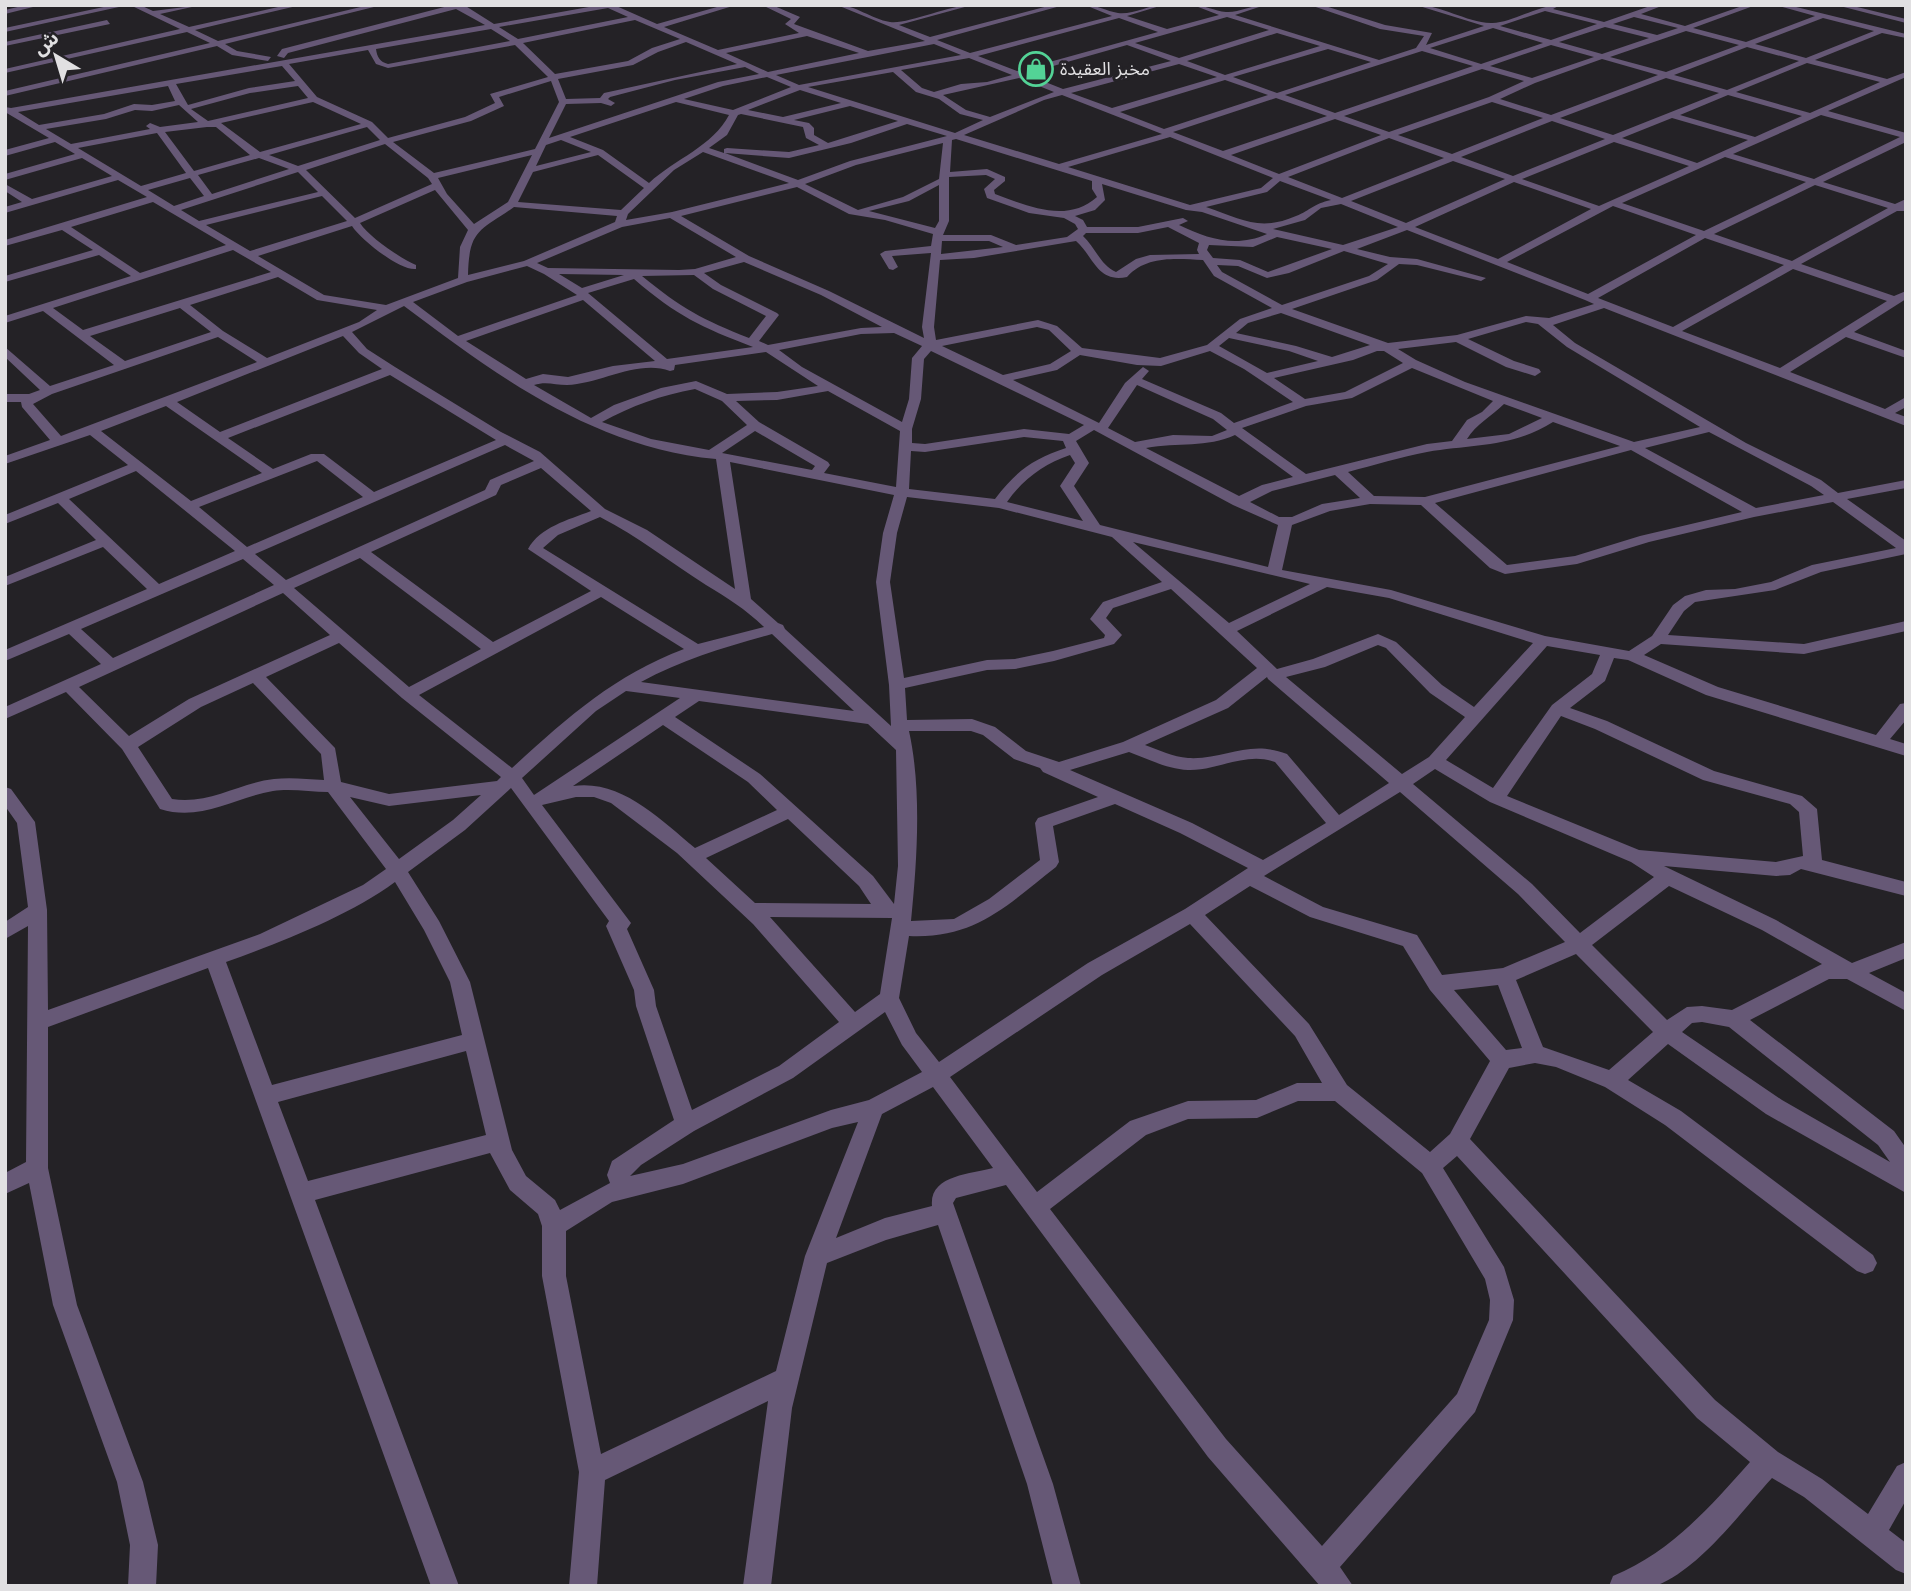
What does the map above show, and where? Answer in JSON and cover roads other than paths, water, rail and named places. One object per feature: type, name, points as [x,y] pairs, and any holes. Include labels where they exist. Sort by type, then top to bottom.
[{"type":"street","points":[[5,12],[38,5]]},
{"type":"street","points":[[5,30],[125,5]]},
{"type":"street","points":[[133,5],[234,53],[268,58],[292,70],[299,83],[314,99],[369,124],[434,181],[474,229]]},
{"type":"street","points":[[150,14],[198,5]]},
{"type":"street","points":[[5,71],[298,5]]},
{"type":"street","points":[[5,94],[363,13],[379,5]]},
{"type":"street","points":[[8,110],[495,26],[637,5]]},
{"type":"street","points":[[654,26],[733,5]]},
{"type":"street","points":[[765,5],[797,19],[790,25],[868,53]]},
{"type":"street","points":[[840,5],[1906,422]]},
{"type":"street","points":[[891,25],[969,5]]},
{"type":"street","points":[[1020,5],[1058,18]]},
{"type":"street","points":[[618,225],[623,214],[671,168],[704,150],[724,133],[767,75],[931,41],[1061,5]]},
{"type":"street","points":[[1088,5],[1165,32]]},
{"type":"street","points":[[544,143],[675,100],[756,89],[800,88],[969,56],[1160,5]]},
{"type":"street","points":[[1196,5],[1378,62]]},
{"type":"street","points":[[936,94],[961,86],[987,84],[1083,53],[1262,5]]},
{"type":"street","points":[[1313,5],[1383,27],[1429,34],[1420,48]]},
{"type":"street","points":[[1419,5],[1727,93],[1906,137]]},
{"type":"street","points":[[1435,10],[1450,5]]},
{"type":"street","points":[[1060,167],[1557,5]]},
{"type":"street","points":[[1224,154],[1661,5]]},
{"type":"street","points":[[1190,208],[1246,192],[1264,190],[1279,177],[1492,99],[1532,81],[1753,5]]},
{"type":"street","points":[[1778,5],[1906,36]]},
{"type":"street","points":[[1839,5],[1906,21]]},
{"type":"street","points":[[276,63],[285,51],[379,23],[457,6],[495,26],[517,42],[553,78],[563,102],[512,204],[474,229],[464,252],[463,280]]},
{"type":"street","points":[[611,7],[800,88],[909,120],[952,137],[1097,178],[1190,208],[1203,209],[1260,230],[1481,278]]},
{"type":"street","points":[[484,21],[540,8]]},
{"type":"street","points":[[854,10],[865,8]]},
{"type":"street","points":[[1546,9],[1658,38]]},
{"type":"street","points":[[1632,14],[1888,82]]},
{"type":"street","points":[[1260,230],[1301,218],[1318,206],[1343,201],[1746,43],[1822,16]]},
{"type":"street","points":[[372,48],[375,59],[382,65],[388,65],[634,18]]},
{"type":"street","points":[[5,44],[107,22]]},
{"type":"street","points":[[1068,22],[1077,26]]},
{"type":"street","points":[[853,212],[906,199],[944,178],[994,174],[1002,179],[989,189],[990,196],[1033,211],[1066,215],[1079,222],[1081,234],[1099,267],[1113,276],[1124,275],[1133,264],[1157,258],[1240,262],[1267,275],[1406,227],[1513,179],[1882,30]]},
{"type":"street","points":[[5,460],[169,402],[363,324],[387,308],[407,303],[463,280],[528,263],[618,225],[672,215],[797,184],[830,170],[952,137],[1038,99],[1176,62],[1274,31]]},
{"type":"street","points":[[716,53],[808,33]]},
{"type":"street","points":[[1038,36],[1061,45]]},
{"type":"street","points":[[173,209],[386,141],[474,117],[501,104],[493,96],[553,78],[623,65],[685,40]]},
{"type":"street","points":[[1125,42],[1599,209]]},
{"type":"street","points":[[1113,111],[1325,47]]},
{"type":"street","points":[[1420,48],[1532,81]]},
{"type":"street","points":[[1072,49],[1083,53]]},
{"type":"street","points":[[618,92],[613,79],[622,72],[623,65]]},
{"type":"street","points":[[602,100],[604,96],[675,78],[745,65]]},
{"type":"street","points":[[895,69],[919,90],[936,94],[964,112],[990,120]]},
{"type":"street","points":[[1138,72],[1159,81]]},
{"type":"street","points":[[1500,262],[1599,209],[1906,74]]},
{"type":"street","points":[[170,82],[183,105],[207,124],[218,125],[244,148],[258,155],[301,170],[354,222],[362,234],[391,253],[394,259],[412,267]]},
{"type":"street","points":[[38,128],[106,116],[134,107],[183,105],[299,83]]},
{"type":"street","points":[[1169,85],[1179,90]]},
{"type":"street","points":[[115,92],[134,107],[150,126],[159,130],[209,198]]},
{"type":"street","points":[[69,147],[207,124],[314,99]]},
{"type":"street","points":[[1492,99],[1698,166]]},
{"type":"street","points":[[563,102],[602,100],[634,114]]},
{"type":"street","points":[[675,100],[703,108],[786,119],[809,127],[808,136],[827,146]]},
{"type":"street","points":[[786,119],[850,103]]},
{"type":"street","points":[[8,110],[321,298],[387,308]]},
{"type":"street","points":[[1671,115],[1756,140]]},
{"type":"street","points":[[704,150],[789,155],[909,120]]},
{"type":"street","points":[[17,125],[28,122]]},
{"type":"street","points":[[140,189],[369,124]]},
{"type":"street","points":[[931,344],[928,327],[943,221],[944,178],[952,137]]},
{"type":"street","points":[[1589,298],[1704,235],[1906,137]]},
{"type":"street","points":[[564,138],[600,152],[651,188]]},
{"type":"street","points":[[5,153],[57,139]]},
{"type":"street","points":[[704,150],[779,174],[853,212],[886,217],[938,244],[974,256],[1081,234],[1172,225],[1203,209]]},
{"type":"street","points":[[249,255],[354,222],[434,181],[537,151]]},
{"type":"street","points":[[527,171],[600,152]]},
{"type":"street","points":[[1724,154],[1902,207]]},
{"type":"street","points":[[5,177],[83,155]]},
{"type":"street","points":[[789,155],[830,170]]},
{"type":"street","points":[[5,210],[120,177]]},
{"type":"street","points":[[1066,215],[1091,208],[1102,198],[1097,189],[1097,178]]},
{"type":"street","points":[[5,187],[31,203]]},
{"type":"street","points":[[198,224],[324,193]]},
{"type":"street","points":[[5,243],[155,198]]},
{"type":"street","points":[[1613,203],[1894,300]]},
{"type":"street","points":[[512,204],[623,214]]},
{"type":"street","points":[[1675,330],[1902,207]]},
{"type":"street","points":[[672,215],[745,258],[825,293],[1003,379],[1098,426],[1238,502],[1285,523],[1327,507],[1370,500],[1424,502],[1633,446],[1676,439],[1710,428]]},
{"type":"street","points":[[1172,225],[1205,242],[1252,244],[1276,234]]},
{"type":"street","points":[[62,226],[138,276]]},
{"type":"street","points":[[893,267],[885,254],[938,244],[990,238],[1016,249]]},
{"type":"street","points":[[1205,242],[1202,250],[1218,274],[1281,309],[1387,346],[1412,363],[1461,385],[1633,446],[1754,513]]},
{"type":"street","points":[[5,320],[234,246]]},
{"type":"street","points":[[5,279],[102,251]]},
{"type":"street","points":[[546,271],[639,274],[696,272],[745,258]]},
{"type":"street","points":[[1339,1586],[1217,1448],[909,1039],[888,998],[897,916],[907,866],[904,748],[899,726],[897,685],[883,582],[890,533],[902,492],[905,438],[915,399],[918,358],[931,344],[1038,323],[1053,328],[1078,351],[1147,362],[1174,359],[1211,347],[1244,321],[1373,278],[1392,267],[1394,264],[1390,260]]},
{"type":"street","points":[[528,263],[582,294],[692,385]]},
{"type":"street","points":[[696,272],[717,287],[773,314],[751,342]]},
{"type":"street","points":[[83,334],[280,273]]},
{"type":"street","points":[[457,340],[639,274]]},
{"type":"street","points":[[639,274],[673,307],[705,325],[769,349],[798,370],[833,387],[905,438],[925,448],[1024,433],[1071,444],[1083,463],[1068,486],[1094,527]]},
{"type":"street","points":[[1781,373],[1906,294]]},
{"type":"street","points":[[407,303],[457,340],[563,409],[591,423],[648,442],[902,492],[999,504],[1273,573],[1391,594],[1543,641],[1632,656],[1712,691],[1906,750]]},
{"type":"street","points":[[182,304],[219,333],[266,363]]},
{"type":"street","points":[[1265,377],[1376,347],[1458,338],[1514,321],[1539,319],[1550,322],[1604,304]]},
{"type":"street","points":[[44,307],[123,366]]},
{"type":"street","points":[[1539,319],[1571,345],[1710,428],[1785,466],[1837,497],[1906,549]]},
{"type":"street","points":[[524,384],[543,378],[568,381],[613,370],[769,349],[861,331],[897,330]]},
{"type":"street","points":[[343,331],[357,342],[363,351],[391,370],[542,462],[600,512],[642,533],[712,582],[744,600],[778,628],[870,719],[904,748]]},
{"type":"street","points":[[1843,332],[1906,355]]},
{"type":"street","points":[[5,398],[31,398],[219,333]]},
{"type":"street","points":[[1226,334],[1292,348],[1331,361]]},
{"type":"street","points":[[1458,338],[1510,364],[1535,372]]},
{"type":"street","points":[[1211,347],[1265,377],[1303,403]]},
{"type":"street","points":[[5,350],[48,391]]},
{"type":"street","points":[[1003,379],[1027,371],[1053,368],[1078,351]]},
{"type":"street","points":[[999,504],[1011,487],[1042,460],[1098,426],[1147,362]]},
{"type":"street","points":[[1135,446],[1173,439],[1214,440],[1232,432],[1234,427],[1303,403],[1348,395],[1412,363]]},
{"type":"street","points":[[219,437],[391,370]]},
{"type":"street","points":[[1135,380],[1217,415],[1304,479]]},
{"type":"street","points":[[591,423],[618,408],[692,385],[701,385],[726,398],[755,425],[823,465],[815,475]]},
{"type":"street","points":[[726,398],[777,396],[833,387]]},
{"type":"street","points":[[31,398],[26,404],[58,440]]},
{"type":"street","points":[[1457,444],[1471,424],[1496,407],[1502,399]]},
{"type":"street","points":[[1886,414],[1906,401]]},
{"type":"street","points":[[169,402],[271,474]]},
{"type":"street","points":[[1238,502],[1267,488],[1427,448],[1511,438],[1532,430],[1553,416]]},
{"type":"street","points":[[716,456],[755,425]]},
{"type":"street","points":[[92,430],[247,553],[505,782],[534,801],[621,923],[616,926],[643,990],[686,1124]]},
{"type":"street","points":[[5,656],[247,553],[370,496],[506,440]]},
{"type":"street","points":[[716,456],[733,515],[744,600]]},
{"type":"street","points":[[190,506],[308,459],[324,458],[370,496]]},
{"type":"street","points":[[5,714],[491,492],[495,483],[542,462]]},
{"type":"street","points":[[5,520],[138,466]]},
{"type":"street","points":[[1338,470],[1370,500]]},
{"type":"street","points":[[1424,502],[1495,565],[1505,570],[1577,560],[1645,539],[1754,513],[1906,484]]},
{"type":"street","points":[[60,498],[157,591]]},
{"type":"street","points":[[600,512],[545,536],[536,543],[535,549],[696,650]]},
{"type":"street","points":[[1273,573],[1285,523]]},
{"type":"street","points":[[1117,535],[1227,630],[1270,672],[1525,889],[1666,1032],[1774,1107],[1905,1178]]},
{"type":"street","points":[[5,582],[106,541]]},
{"type":"street","points":[[1632,656],[1658,639],[1678,608],[1690,599],[1706,594],[1735,593],[1774,586],[1817,568],[1906,549]]},
{"type":"street","points":[[360,551],[492,649]]},
{"type":"street","points":[[1227,630],[1326,582]]},
{"type":"street","points":[[897,685],[986,665],[1028,661],[1109,641],[1114,635],[1098,619],[1108,605],[1174,583]]},
{"type":"street","points":[[408,694],[602,591]]},
{"type":"street","points":[[1658,639],[1804,649],[1906,626]]},
{"type":"street","points":[[71,628],[112,666]]},
{"type":"street","points":[[38,1023],[267,939],[320,915],[398,872],[459,825],[590,707],[623,684],[667,661],[696,650],[778,628]]},
{"type":"street","points":[[128,745],[169,717],[341,636]]},
{"type":"street","points":[[1020,755],[1059,768],[1129,746],[1222,704],[1234,696],[1241,686],[1270,672],[1319,663],[1377,639],[1391,645],[1436,689],[1474,715]]},
{"type":"street","points":[[554,1226],[604,1195],[683,1174],[831,1119],[874,1108],[936,1075],[1095,969],[1192,914],[1435,761],[1543,641]]},
{"type":"street","points":[[1496,798],[1558,709],[1599,677],[1609,652]]},
{"type":"street","points":[[256,675],[329,752],[333,786],[398,872],[432,926],[460,982],[501,1152],[518,1183],[547,1207],[554,1226],[554,1276],[592,1472],[583,1586]]},
{"type":"street","points":[[623,684],[870,719]]},
{"type":"street","points":[[69,686],[128,745],[166,805],[188,808],[273,785],[333,786],[389,800],[505,782]]},
{"type":"street","points":[[534,801],[695,696]]},
{"type":"street","points":[[1879,742],[1906,708]]},
{"type":"street","points":[[1558,709],[1601,725],[1709,776],[1781,794],[1805,805],[1808,809],[1813,864]]},
{"type":"street","points":[[663,718],[728,758],[866,881],[897,916]]},
{"type":"street","points":[[899,726],[972,725],[989,731],[1020,755],[1186,828],[1317,912],[1410,940],[1437,984],[1502,1060]]},
{"type":"street","points":[[1129,746],[1187,764],[1249,754],[1274,754],[1281,758],[1337,825]]},
{"type":"street","points":[[1435,761],[1496,798],[1637,857],[1667,877],[1769,925],[1906,1003]]},
{"type":"street","points":[[534,801],[579,792],[604,793],[626,803],[694,856],[751,910],[800,960],[851,1022]]},
{"type":"street","points":[[5,793],[26,822],[38,910],[37,1168],[65,1306],[130,1482],[144,1545],[142,1586]]},
{"type":"street","points":[[751,910],[897,916],[925,929],[960,924],[1050,862],[1044,823],[1115,797]]},
{"type":"street","points":[[694,856],[790,811]]},
{"type":"street","points":[[1637,857],[1776,869],[1790,868],[1797,862],[1906,889]]},
{"type":"street","points":[[1437,984],[1505,976],[1579,944],[1667,877]]},
{"type":"street","points":[[5,932],[38,910]]},
{"type":"street","points":[[1192,914],[1302,1030],[1339,1092],[1430,1166],[1496,1275],[1502,1300],[1500,1320],[1466,1403],[1322,1567]]},
{"type":"street","points":[[1734,1019],[1826,971],[1852,971],[1906,950]]},
{"type":"street","points":[[214,957],[445,1586]]},
{"type":"street","points":[[1505,976],[1535,1054]]},
{"type":"street","points":[[623,1188],[618,1175],[620,1168],[686,1124],[786,1072],[815,1053],[851,1022],[888,998]]},
{"type":"street","points":[[1612,1081],[1686,1015],[1702,1014],[1734,1019],[1886,1138],[1905,1178]]},
{"type":"street","points":[[266,1096],[475,1040]]},
{"type":"street","points":[[1502,1060],[1535,1054],[1559,1059],[1612,1081],[1673,1118],[1865,1263]]},
{"type":"street","points":[[1430,1166],[1458,1141],[1502,1060]]},
{"type":"street","points":[[1035,1207],[1138,1128],[1188,1110],[1257,1109],[1297,1092],[1339,1092]]},
{"type":"street","points":[[757,1586],[779,1408],[786,1379],[817,1256],[874,1108]]},
{"type":"street","points":[[302,1193],[499,1141]]},
{"type":"street","points":[[1458,1141],[1706,1409],[1769,1461],[1813,1488],[1906,1560]]},
{"type":"street","points":[[5,1184],[37,1168]]},
{"type":"street","points":[[1011,1174],[950,1189],[943,1195],[942,1203],[1040,1485],[1067,1586]]},
{"type":"street","points":[[817,1256],[885,1228],[947,1212]]},
{"type":"street","points":[[592,1472],[786,1379]]},
{"type":"street","points":[[1623,1586],[1639,1581],[1676,1559],[1769,1461]]},
{"type":"street","points":[[1872,1532],[1906,1475]]},
{"type":"place","name":"مخبز العقيدة","points":[[1036,69]]}]
